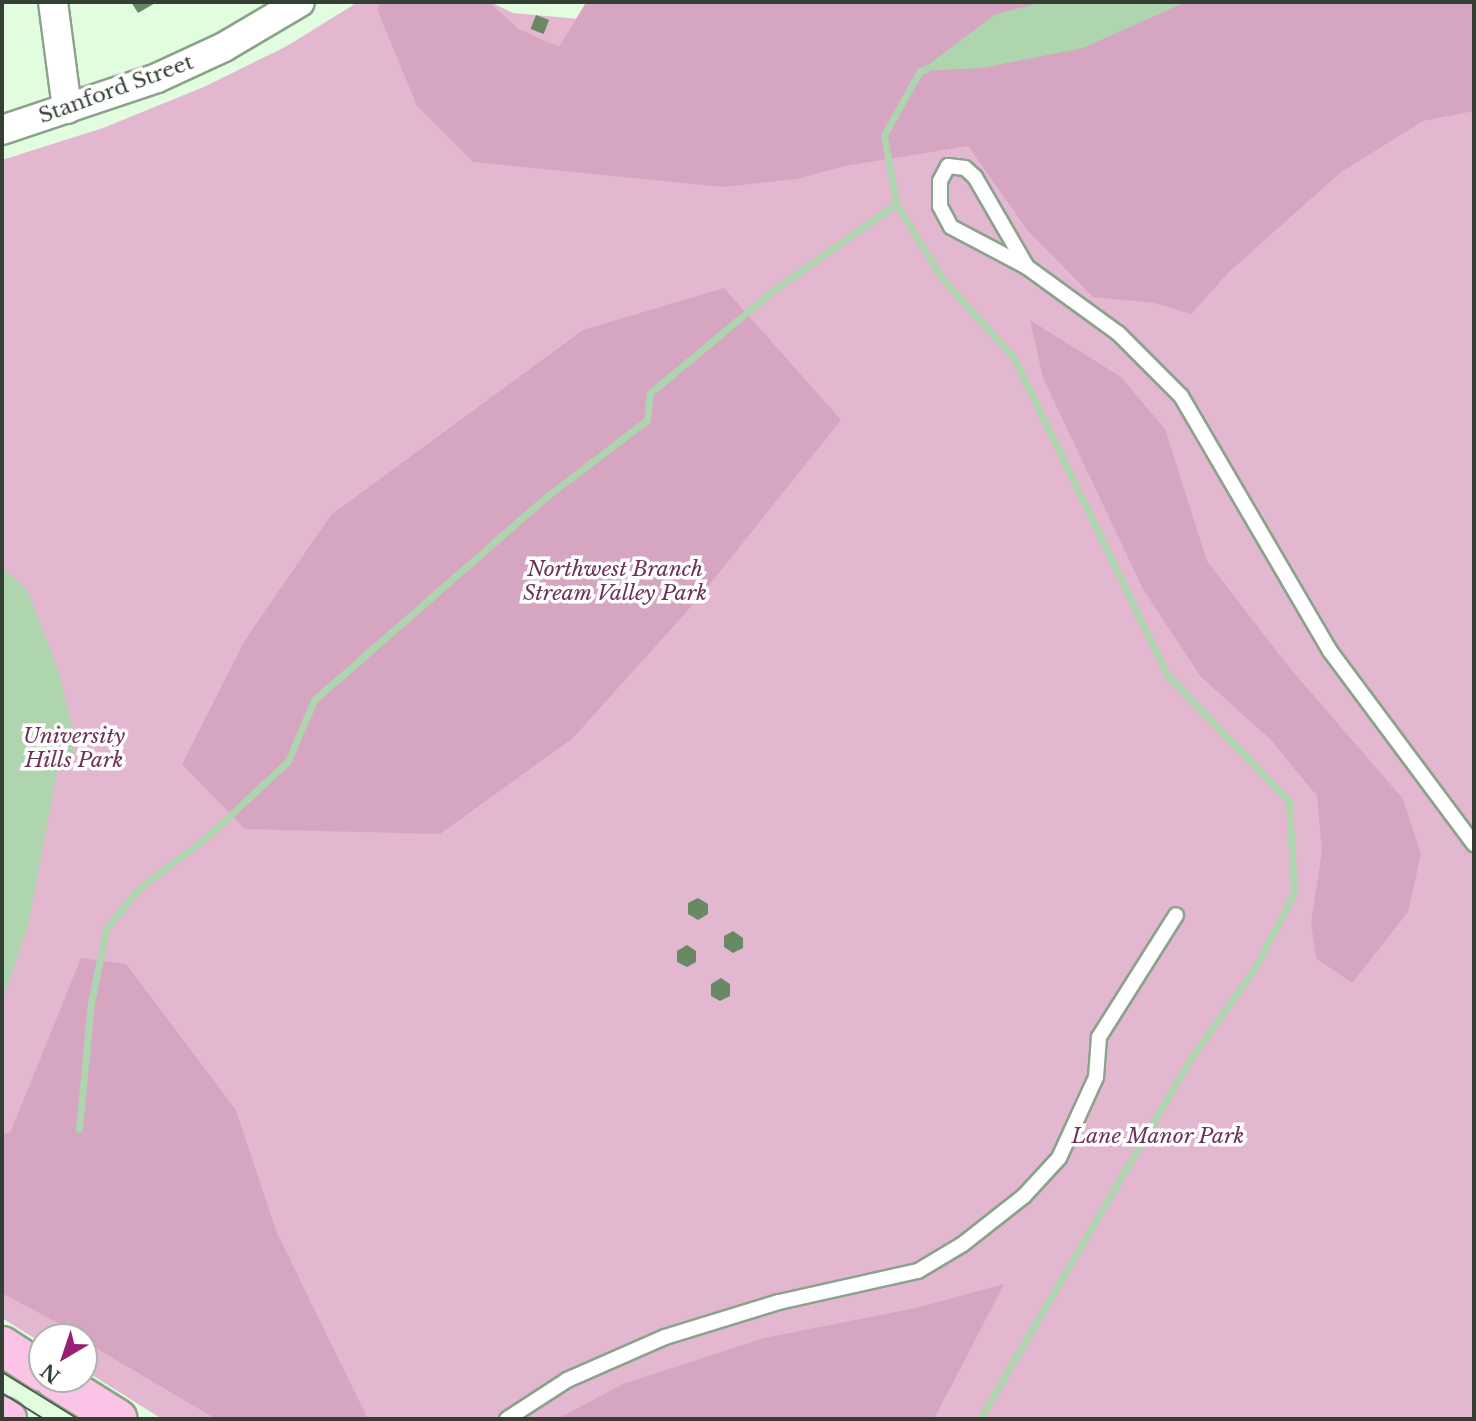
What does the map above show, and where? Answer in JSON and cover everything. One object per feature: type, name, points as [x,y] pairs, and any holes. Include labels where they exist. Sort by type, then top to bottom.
[{"type":"main road","points":[[2,1346],[28,1363]]},
{"type":"main road","points":[[76,1393],[118,1419]]},
{"type":"main road","points":[[2,1416],[7,1419]]},
{"type":"street","points":[[53,2],[67,110]]},
{"type":"street","name":"Stanford Street","points":[[2,130],[157,78],[224,47],[300,2]]},
{"type":"lane","points":[[1027,267],[975,177],[965,168],[948,166],[940,181],[940,206],[951,227],[1027,267],[1118,333],[1181,396],[1330,651],[1474,844]]},
{"type":"lane","points":[[507,1419],[567,1380],[665,1336],[779,1302],[918,1271],[963,1244],[1024,1196],[1059,1158],[1096,1077],[1099,1037],[1176,915]]},
{"type":"green space","name":"Northwest Branch Stream Valley Park","points":[[358,2],[490,2],[513,13],[624,23],[644,2],[1474,2],[1474,1419],[162,1419],[98,1379],[98,1323],[28,1323],[28,1334],[2,1318],[2,160],[103,128],[206,86],[287,46]]},
{"type":"green space","points":[[380,2],[489,2],[519,29],[559,47],[585,4],[592,2],[1474,2],[1474,111],[1423,121],[1341,172],[1229,272],[1191,314],[1154,303],[1093,297],[1028,231],[968,146],[845,166],[797,179],[723,187],[473,162],[417,106],[377,9]]},
{"type":"green space","points":[[724,288],[841,420],[698,599],[573,738],[440,834],[245,829],[182,764],[245,640],[331,515],[583,330]]},
{"type":"green space","points":[[1030,320],[1121,377],[1165,429],[1207,561],[1289,667],[1403,799],[1421,854],[1408,912],[1352,983],[1316,958],[1311,923],[1322,851],[1317,796],[1271,740],[1201,677],[1143,589],[1043,378]]},
{"type":"green space","points":[[81,958],[126,964],[236,1110],[277,1233],[368,1419],[216,1419],[98,1349],[98,1323],[58,1323],[2,1293],[2,1136],[11,1131]]},
{"type":"green space","points":[[1004,1284],[934,1419],[557,1419],[623,1384],[764,1338],[916,1308]]},
{"type":"shaded area","points":[[1042,2],[1186,2],[1083,48],[982,68],[920,71],[994,15]]},
{"type":"shaded area","points":[[2,568],[27,589],[59,672],[74,736],[73,754],[58,767],[28,926],[2,1003]]},
{"type":"building","points":[[131,2],[157,2],[138,13]]},
{"type":"building","points":[[536,15],[549,20],[544,34],[531,29]]},
{"type":"building","points":[[698,898],[708,904],[708,914],[698,920],[688,914],[688,903]]},
{"type":"building","points":[[733,931],[743,938],[743,948],[733,953],[724,947],[724,936]]},
{"type":"building","points":[[687,945],[696,951],[696,962],[687,967],[677,962],[677,951]]},
{"type":"building","points":[[721,978],[730,984],[730,996],[720,1001],[711,996],[711,984]]},
{"type":"waterway","points":[[926,69],[920,71],[884,135],[896,204],[941,277],[1014,358],[1168,676],[1289,801],[1294,893],[1256,966],[1189,1061],[980,1419]]},
{"type":"waterway","points":[[79,1129],[91,1003],[106,929],[136,891],[209,835],[288,761],[314,700],[546,497],[647,420],[650,393],[775,289],[896,204]]},
{"type":"tram line","points":[[2,1372],[78,1419]]},
{"type":"tram line","points":[[2,1393],[44,1419]]},
{"type":"park label","name":"University Hills Park","points":[[74,748]]},
{"type":"park label","name":"Lane Manor Park","points":[[1158,1136]]}]
